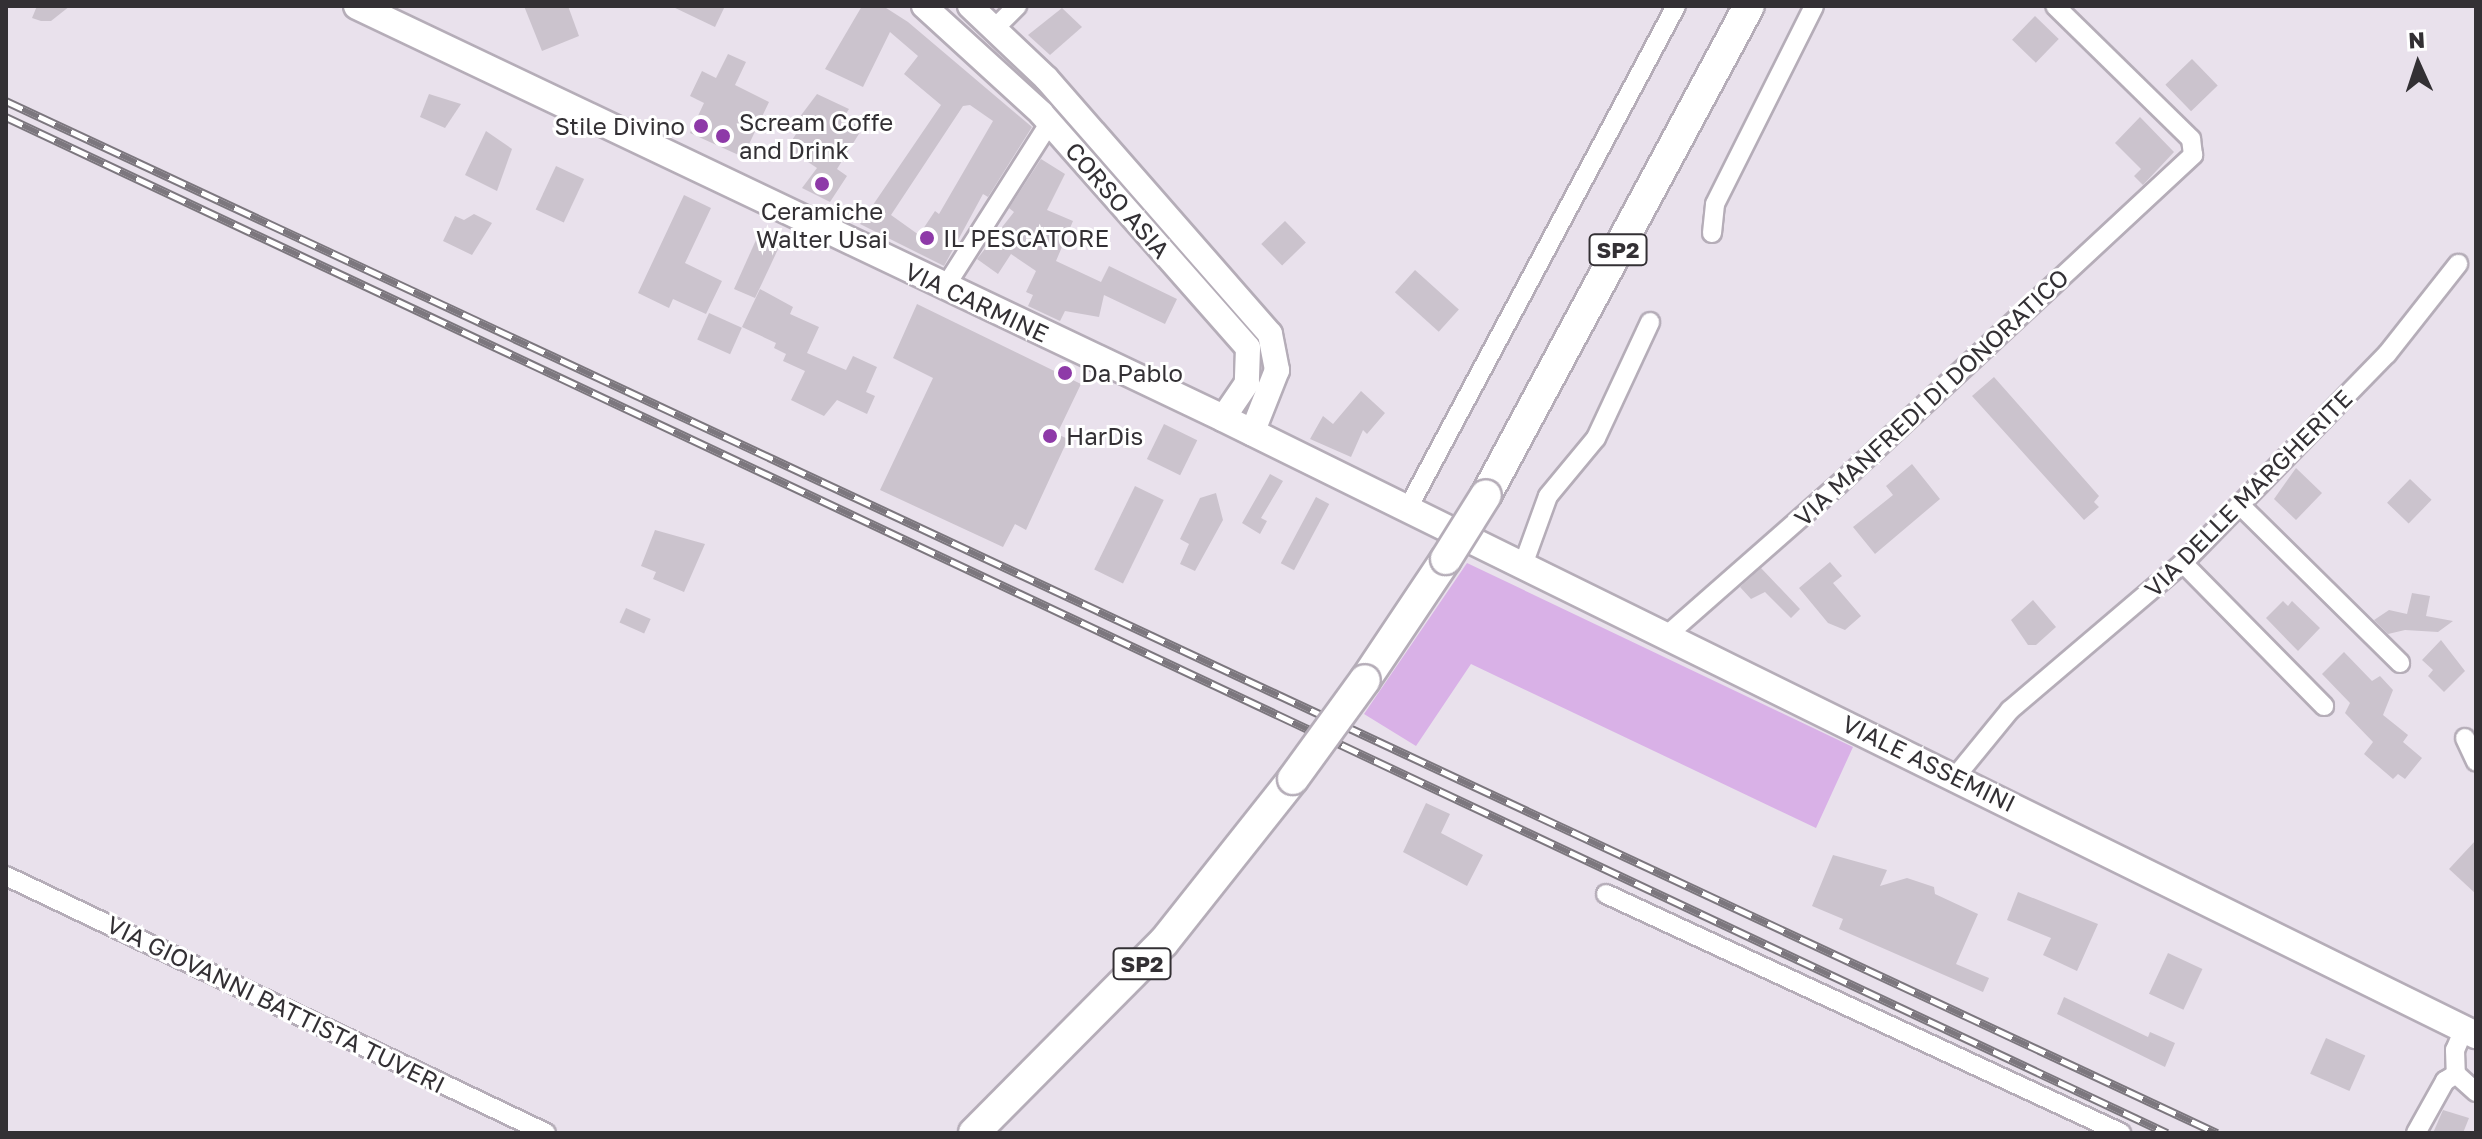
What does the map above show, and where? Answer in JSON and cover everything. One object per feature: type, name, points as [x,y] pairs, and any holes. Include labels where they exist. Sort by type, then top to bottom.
[{"type":"main road","name":"VIA CARMINE","points":[[357,6],[1380,494]]},
{"type":"main road","name":"SP2","points":[[974,1133],[1163,943],[1293,779],[1365,680],[1486,495],[1749,6]]},
{"type":"main road","name":"VIALE ASSEMINI","points":[[1380,494],[2470,1032]]},
{"type":"street","name":"CORSO ASIA","points":[[924,6],[1050,122],[1248,348],[1247,383],[1223,418]]},
{"type":"street","name":"CORSO ASIA","points":[[970,6],[1046,78],[1270,334],[1277,370],[1252,433]]},
{"type":"street","points":[[994,29],[1017,6]]},
{"type":"street","points":[[1408,508],[1676,6]]},
{"type":"street","points":[[1712,233],[1715,204],[1814,6]]},
{"type":"street","name":"VIA MANFREDI DI DONORATICO","points":[[1666,636],[1838,485],[2193,155],[2191,139],[2055,6]]},
{"type":"street","points":[[945,287],[1050,122]]},
{"type":"street","name":"VIA DELLE MARGHERITE","points":[[1956,776],[2010,710],[2183,563],[2240,505],[2387,354],[2458,264]]},
{"type":"street","points":[[1523,565],[1548,496],[1596,438],[1650,322]]},
{"type":"street","points":[[2240,505],[2400,663]]},
{"type":"street","points":[[2183,563],[2324,706]]},
{"type":"street","points":[[2465,738],[2476,762]]},
{"type":"street","name":"VIA GIOVANNI BATTISTA TUVERI","points":[[6,876],[546,1133]]},
{"type":"street","points":[[1606,894],[1808,984],[2121,1133]]},
{"type":"street","points":[[2470,1032],[2455,1050],[2456,1074],[2476,1092]]},
{"type":"street","points":[[2416,1133],[2445,1081],[2456,1074]]},
{"type":"shaded area","points":[[1467,563],[1853,747],[1816,828],[1471,664],[1416,746],[1364,714]]},
{"type":"building","points":[[37,6],[70,6],[51,21],[41,21],[32,18]]},
{"type":"building","points":[[524,6],[568,6],[579,36],[542,51]]},
{"type":"building","points":[[671,6],[725,6],[715,27]]},
{"type":"building","points":[[862,6],[883,6],[908,22],[1032,127],[988,197],[983,194],[944,266],[860,224],[941,105],[904,74],[918,56],[890,32],[863,87],[825,69]],"holes":[[[970,105],[993,121],[939,214],[935,211],[919,235],[891,215],[963,106]]]},
{"type":"building","points":[[1062,8],[1082,27],[1050,55],[1028,35]]},
{"type":"building","points":[[2035,16],[2059,39],[2036,63],[2012,40]]},
{"type":"building","points":[[728,54],[746,62],[735,85],[769,102],[743,157],[690,133],[704,103],[690,96],[702,71],[716,78]]},
{"type":"building","points":[[2192,59],[2218,86],[2191,111],[2165,85]]},
{"type":"building","points":[[429,94],[461,104],[445,128],[420,117]]},
{"type":"building","points":[[817,94],[849,109],[844,117],[862,129],[837,169],[847,176],[830,202],[802,188],[817,168],[787,148],[796,134],[790,130]]},
{"type":"building","points":[[2140,117],[2174,152],[2143,185],[2134,176],[2141,169],[2115,143]]},
{"type":"building","points":[[486,131],[512,149],[497,191],[465,175]]},
{"type":"building","points":[[1041,159],[1065,174],[1047,210],[1073,221],[1056,261],[1101,282],[1109,266],[1177,299],[1165,324],[1104,295],[1099,317],[1065,311],[1060,321],[1028,306],[1033,295],[1026,292],[1036,271],[1011,254],[998,274],[977,259],[1014,212],[1009,208]]},
{"type":"building","points":[[556,166],[584,179],[564,223],[536,210]]},
{"type":"building","points":[[684,195],[711,208],[685,263],[722,281],[706,314],[673,299],[669,308],[638,293]]},
{"type":"building","points":[[474,214],[492,223],[472,255],[443,241],[455,216],[464,220]]},
{"type":"building","points":[[1285,221],[1306,243],[1282,266],[1261,244]]},
{"type":"building","points":[[763,236],[780,245],[755,298],[734,289],[756,240]]},
{"type":"building","points":[[1415,270],[1459,309],[1439,332],[1395,292]]},
{"type":"building","points":[[760,289],[793,307],[790,314],[819,327],[807,353],[846,370],[853,356],[877,367],[866,392],[875,396],[867,414],[837,400],[824,416],[791,400],[805,371],[783,361],[786,354],[774,348],[776,343],[742,327]]},
{"type":"building","points":[[917,304],[1081,384],[1057,434],[1068,439],[1026,530],[1015,524],[1003,547],[880,490],[933,378],[893,358]]},
{"type":"building","points":[[709,313],[742,328],[730,354],[697,339]]},
{"type":"building","points":[[1994,377],[2099,496],[2094,502],[2099,507],[2084,520],[1972,396]]},
{"type":"building","points":[[1361,391],[1385,413],[1367,434],[1363,430],[1351,457],[1310,439],[1323,416],[1333,424]]},
{"type":"building","points":[[1164,424],[1197,440],[1180,475],[1147,459]]},
{"type":"building","points":[[1912,464],[1940,499],[1875,554],[1853,527],[1893,495],[1886,486]]},
{"type":"building","points":[[2296,468],[2322,493],[2296,520],[2274,499]]},
{"type":"building","points":[[1270,474],[1283,481],[1261,518],[1267,521],[1260,534],[1242,523]]},
{"type":"building","points":[[2410,479],[2432,500],[2409,524],[2387,503]]},
{"type":"building","points":[[1135,486],[1164,500],[1123,584],[1094,570]]},
{"type":"building","points":[[1216,493],[1223,520],[1195,571],[1180,564],[1189,544],[1180,539],[1200,498]]},
{"type":"building","points":[[1316,497],[1329,504],[1294,570],[1281,563]]},
{"type":"building","points":[[655,530],[705,544],[684,592],[653,579],[656,572],[641,566]]},
{"type":"building","points":[[1830,562],[1842,576],[1833,583],[1861,616],[1845,630],[1828,623],[1799,588]]},
{"type":"building","points":[[1761,568],[1800,609],[1791,618],[1765,592],[1751,599],[1740,587]]},
{"type":"building","points":[[2412,593],[2430,596],[2426,616],[2453,621],[2438,632],[2405,630],[2388,634],[2374,620],[2389,610],[2407,614]]},
{"type":"building","points":[[2033,600],[2056,627],[2036,645],[2028,645],[2011,620]]},
{"type":"building","points":[[2283,601],[2288,606],[2292,601],[2320,628],[2298,651],[2266,618]]},
{"type":"building","points":[[626,608],[651,619],[644,634],[619,623]]},
{"type":"building","points":[[2441,640],[2465,671],[2444,692],[2428,676],[2433,670],[2422,660]]},
{"type":"building","points":[[2344,652],[2372,681],[2380,676],[2393,690],[2383,715],[2408,735],[2403,742],[2422,758],[2405,779],[2398,774],[2393,779],[2364,754],[2373,742],[2345,713],[2350,703],[2322,674]]},
{"type":"building","points":[[1426,803],[1450,814],[1441,833],[1483,855],[1467,886],[1403,852]]},
{"type":"building","points":[[2476,840],[2476,894],[2449,869]]},
{"type":"building","points":[[1833,855],[1887,870],[1880,886],[1907,878],[1934,887],[1935,894],[1978,914],[1956,964],[1989,978],[1983,992],[1839,929],[1843,919],[1812,906]]},
{"type":"building","points":[[2018,892],[2098,924],[2077,971],[2043,955],[2051,938],[2007,920]]},
{"type":"building","points":[[2168,953],[2202,969],[2183,1010],[2149,994]]},
{"type":"building","points":[[2064,997],[2148,1037],[2150,1032],[2175,1043],[2165,1067],[2057,1014]]},
{"type":"building","points":[[2326,1038],[2365,1055],[2349,1091],[2310,1074]]},
{"type":"building","points":[[2443,1110],[2469,1118],[2463,1133],[2433,1133]]},
{"type":"railway","points":[[6,101],[2217,1133]]},
{"type":"railway","points":[[6,117],[2167,1133]]},
{"type":"place","name":"Stile Divino","points":[[701,126]]},
{"type":"place","name":"Scream Coffe and Drink","points":[[723,136]]},
{"type":"place","name":"Ceramiche Walter Usai","points":[[822,184]]},
{"type":"place","name":"IL PESCATORE","points":[[927,238]]},
{"type":"place","name":"Da Pablo","points":[[1065,373]]},
{"type":"place","name":"HarDis","points":[[1050,436]]}]
